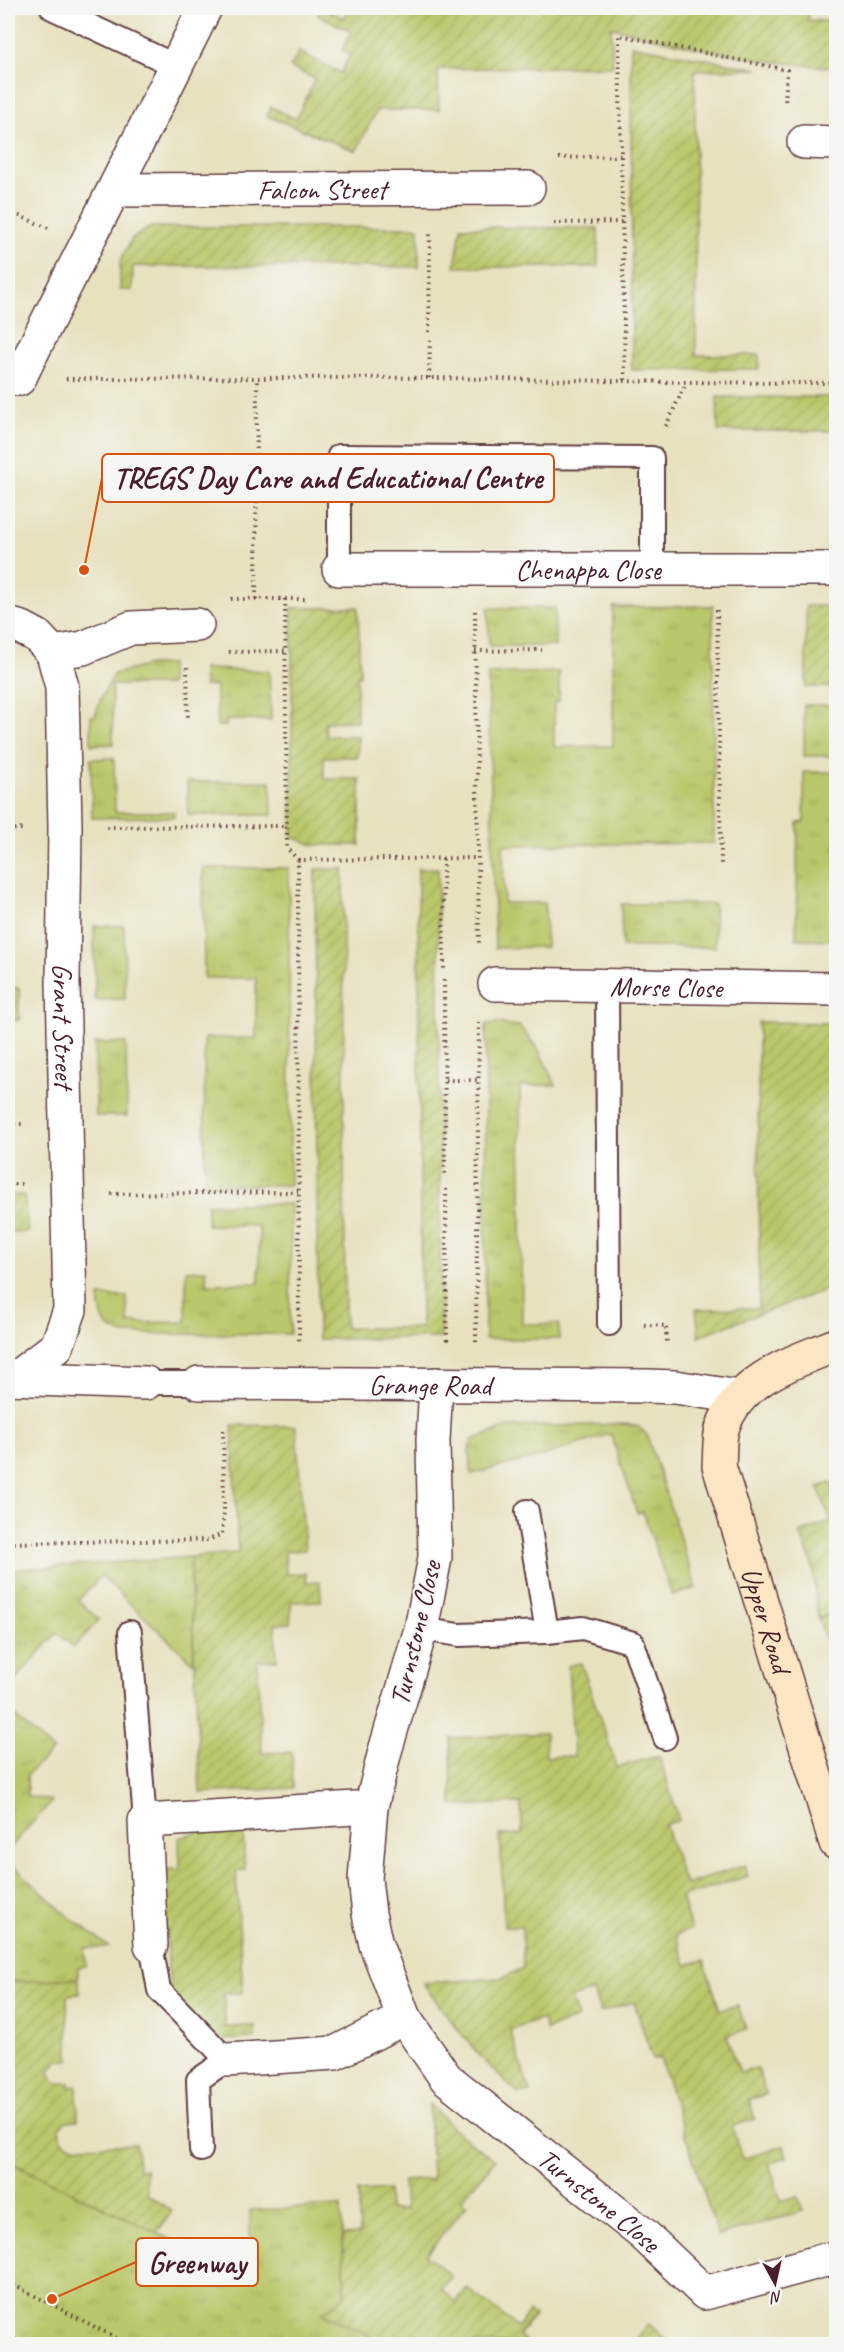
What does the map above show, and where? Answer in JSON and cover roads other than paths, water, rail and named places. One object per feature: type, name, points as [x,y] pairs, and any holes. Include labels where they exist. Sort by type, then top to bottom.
[{"type":"street","points":[[19,379],[85,243],[115,190],[205,8]]},
{"type":"street","points":[[804,142],[837,143]]},
{"type":"street","name":"Falcon Street","points":[[115,190],[528,188]]},
{"type":"street","name":"Chenappa Close","points":[[339,569],[837,569]]},
{"type":"street","points":[[8,624],[37,636],[53,654],[83,648],[131,628],[191,625]]},
{"type":"street","name":"Grant Street","points":[[12,1378],[57,1346],[70,1310],[63,981],[65,827],[62,687],[53,654]]},
{"type":"street","name":"Morse Close","points":[[495,984],[837,989]]},
{"type":"street","points":[[739,1397],[762,1378],[837,1344]]},
{"type":"street","name":"Grange Road","points":[[12,1378],[146,1383]]},
{"type":"street","name":"Grange Road","points":[[211,1383],[675,1387],[739,1397]]},
{"type":"street","name":"Turnstone Close","points":[[442,1384],[433,1440],[435,1558],[421,1629],[371,1807],[365,1880],[376,1945],[404,2018],[446,2078],[643,2234],[705,2292],[829,2259]]},
{"type":"street","name":"Upper Road","points":[[739,1397],[722,1429],[719,1466],[837,1843]]},
{"type":"street","points":[[151,1945],[145,1821],[371,1807]]},
{"type":"street","points":[[227,2060],[335,2053],[404,2018]]},
{"type":"lane","points":[[52,8],[176,66]]},
{"type":"lane","points":[[339,569],[339,456],[652,458],[652,568]]},
{"type":"lane","points":[[607,985],[609,1324]]},
{"type":"lane","name":"Grange Road","points":[[146,1383],[211,1383]]},
{"type":"lane","points":[[527,1511],[547,1632]]},
{"type":"lane","points":[[421,1629],[459,1635],[547,1632],[583,1628],[633,1643],[665,1738]]},
{"type":"lane","points":[[130,1632],[145,1821]]},
{"type":"lane","points":[[151,1945],[159,1990],[227,2060],[198,2080],[201,2150]]},
{"type":"place","name":"TREGS Day Care and Educational Centre","points":[[84,570]]},
{"type":"place","name":"Greenway","points":[[52,2299]]}]
